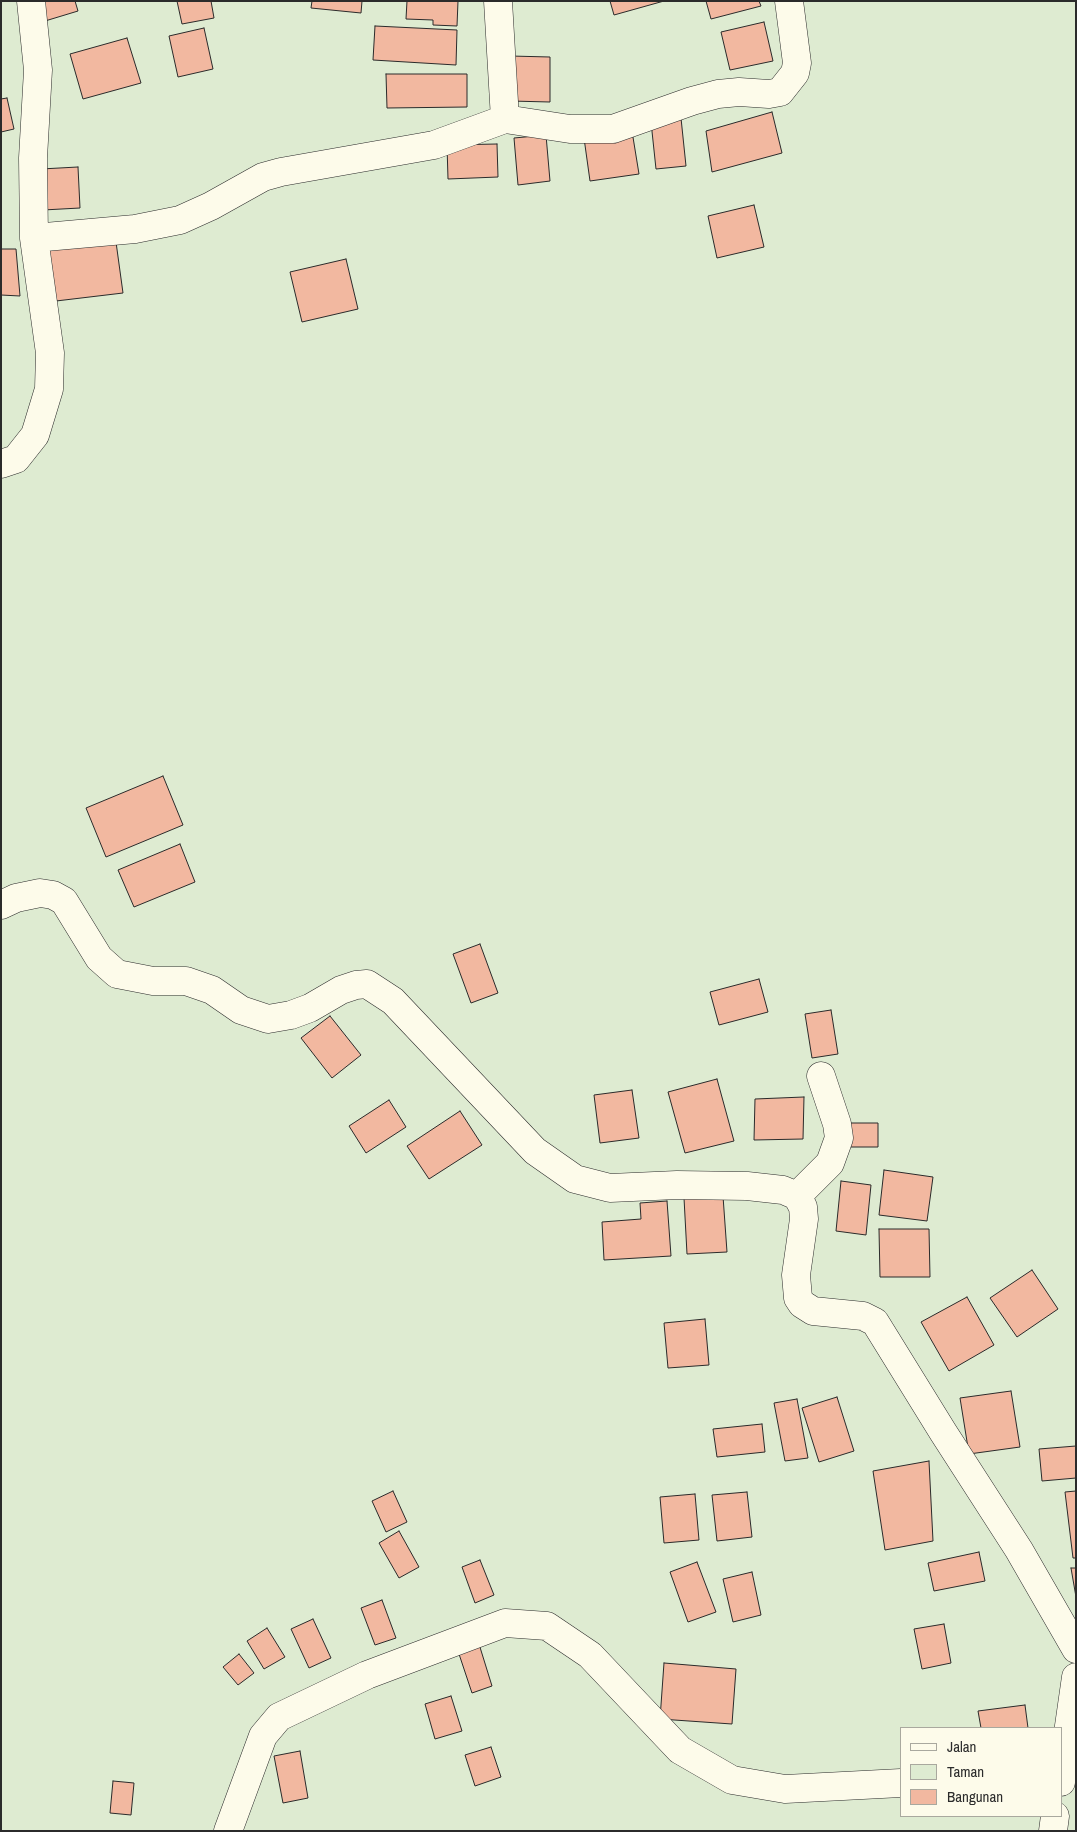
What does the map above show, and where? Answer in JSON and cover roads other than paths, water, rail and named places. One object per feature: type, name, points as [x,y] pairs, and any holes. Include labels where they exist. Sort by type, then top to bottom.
[{"type":"street","points":[[1,464],[16,459],[35,435],[49,389],[50,353],[34,238],[33,158],[38,70],[31,1]]},
{"type":"street","points":[[498,1],[505,118]]},
{"type":"street","points":[[34,238],[135,229],[180,220],[211,206],[263,177],[281,172],[434,145],[505,118],[570,129],[613,129],[692,101],[718,94],[740,92],[769,94],[780,92],[796,73],[797,63],[789,1]]},
{"type":"street","points":[[1,905],[16,898],[40,893],[53,895],[64,901],[99,958],[117,974],[153,981],[186,981],[212,990],[241,1010],[268,1019],[291,1015],[310,1008],[341,990],[367,984],[393,1001],[535,1151],[575,1179],[610,1188],[677,1185],[746,1186],[783,1190],[797,1196],[803,1207],[804,1218],[796,1275],[798,1298],[802,1304],[813,1311],[863,1316],[875,1322],[942,1432],[1019,1550],[1076,1649]]},
{"type":"street","points":[[797,1196],[830,1163],[839,1138],[838,1124],[821,1076]]},
{"type":"street","points":[[228,1831],[263,1736],[280,1716],[367,1675],[505,1623],[547,1626],[590,1655],[680,1750],[732,1780],[785,1789],[900,1783]]},
{"type":"street","points":[[1065,1768],[1076,1677]]},
{"type":"street","points":[[1053,1831],[1055,1817]]}]
